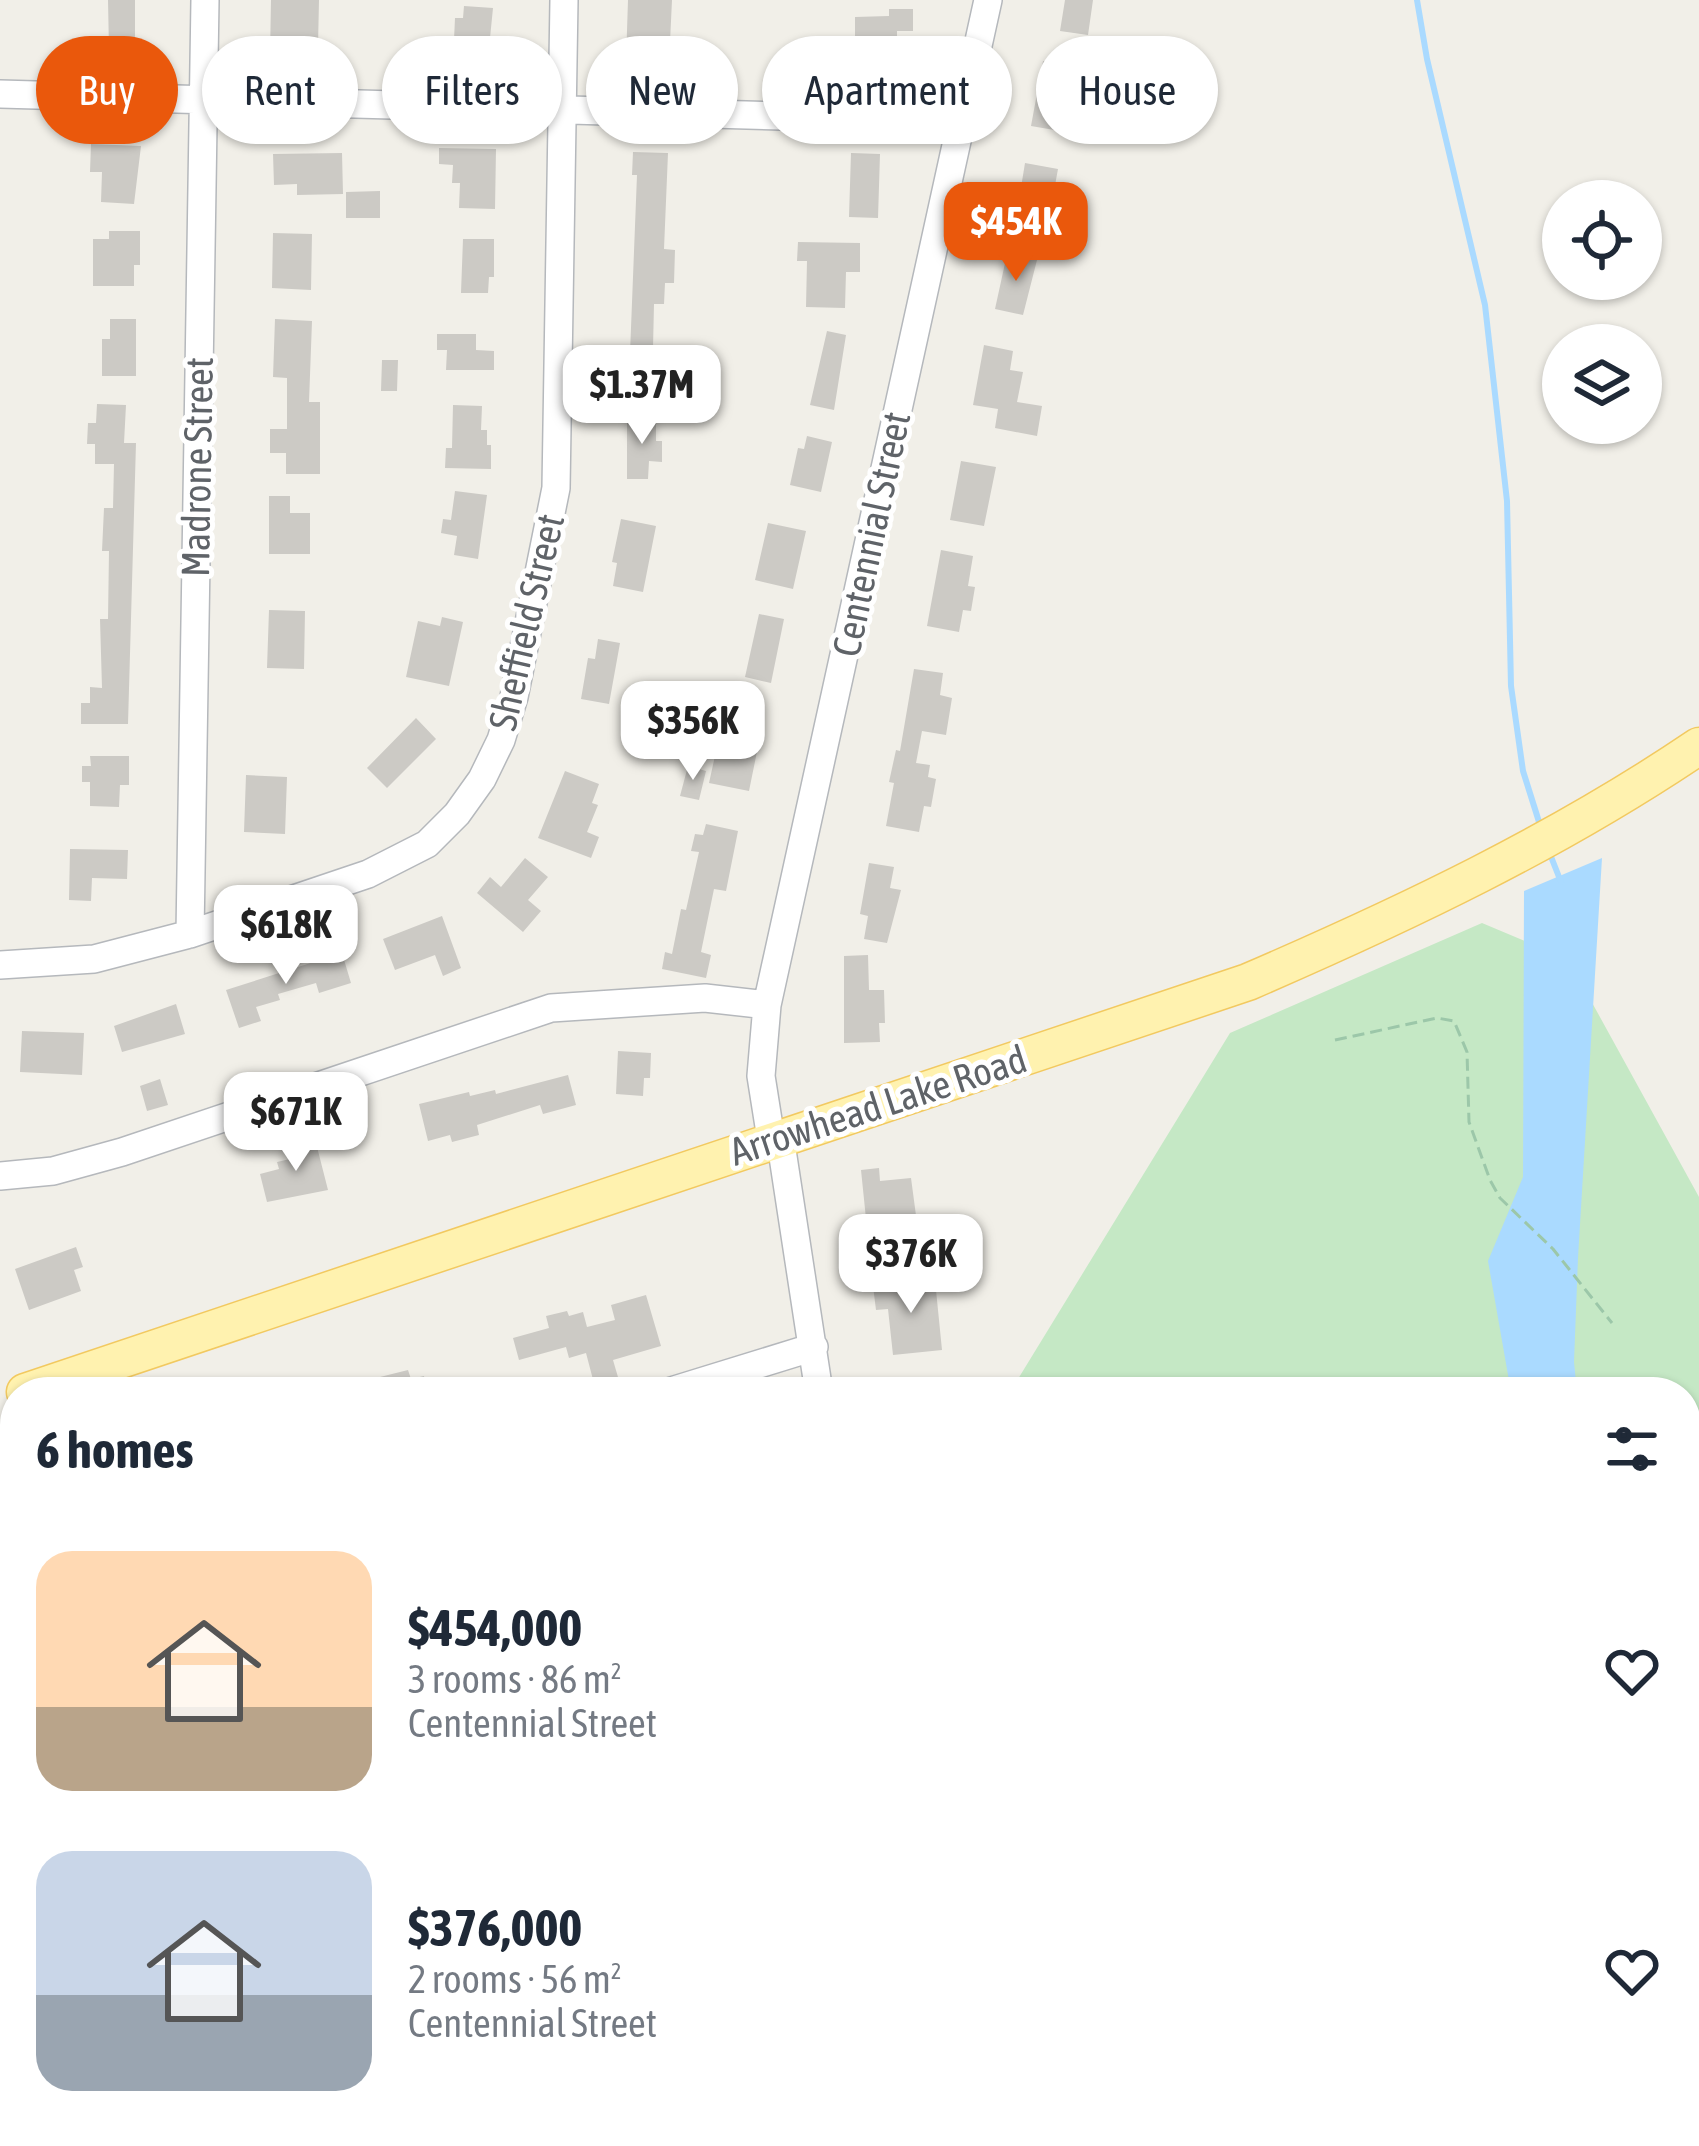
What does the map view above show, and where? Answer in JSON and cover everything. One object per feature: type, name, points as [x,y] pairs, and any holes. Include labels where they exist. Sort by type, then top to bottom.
[{"type":"main road","name":"Arrowhead Lake Road","points":[[69,1377],[1248,982],[1398,917],[1513,859],[1625,796],[1699,746]]},
{"type":"street","name":"Madrone Street","points":[[204,36],[205,0]]},
{"type":"street","name":"Sheffield Street","points":[[562,107],[564,0]]},
{"type":"street","name":"Centennial Street","points":[[980,36],[988,0]]},
{"type":"street","points":[[0,94],[202,101]]},
{"type":"street","name":"Madrone Street","points":[[190,934],[202,101]]},
{"type":"street","points":[[562,107],[762,114]]},
{"type":"street","name":"Sheffield Street","points":[[0,965],[94,958],[190,934],[368,874],[427,844],[482,779],[514,697],[556,488],[561,144]]},
{"type":"street","name":"Centennial Street","points":[[817,1377],[761,1076],[766,1004],[957,144]]},
{"type":"street","points":[[0,1175],[53,1171],[122,1153],[551,1009],[705,998],[766,1004]]},
{"type":"street","points":[[717,1377],[814,1347]]},
{"type":"path","points":[[1335,1040],[1437,1018],[1454,1021],[1467,1052],[1469,1122],[1490,1180],[1500,1198],[1553,1249],[1612,1323]]},
{"type":"green space","points":[[1482,923],[1568,959],[1699,1197],[1699,1377],[1019,1377],[1230,1033]]},
{"type":"water","points":[[1602,858],[1576,1377],[1508,1377],[1488,1261],[1523,1177],[1524,891]]},
{"type":"building","points":[[108,0],[135,0],[135,36],[109,36]]},
{"type":"building","points":[[271,0],[319,0],[318,36],[270,36]]},
{"type":"building","points":[[628,0],[672,0],[670,36],[627,36]]},
{"type":"building","points":[[1065,0],[1093,0],[1088,35],[1060,31]]},
{"type":"building","points":[[464,6],[493,8],[490,36],[454,36],[455,18],[463,18]]},
{"type":"building","points":[[889,9],[913,9],[913,31],[897,31],[897,36],[855,36],[855,17],[889,16]]},
{"type":"building","points":[[91,144],[141,146],[134,204],[101,202],[102,172],[90,172]]},
{"type":"building","points":[[439,148],[496,149],[495,209],[459,208],[460,183],[452,183],[453,165],[439,164]]},
{"type":"building","points":[[633,152],[668,153],[664,249],[675,250],[674,283],[665,283],[664,304],[654,304],[653,348],[659,348],[658,362],[671,362],[671,381],[629,379],[637,175],[632,175]]},
{"type":"building","points":[[342,153],[343,194],[297,195],[297,184],[274,185],[273,154]]},
{"type":"building","points":[[851,153],[880,154],[878,218],[849,217]]},
{"type":"building","points":[[1025,163],[1058,169],[1049,218],[1017,212]]},
{"type":"building","points":[[380,191],[380,218],[346,218],[346,192]]},
{"type":"building","points":[[109,231],[140,231],[140,265],[134,265],[134,286],[93,286],[93,239],[109,239]]},
{"type":"building","points":[[273,233],[312,234],[311,290],[272,288]]},
{"type":"building","points":[[463,239],[494,239],[494,277],[489,277],[488,293],[461,293]]},
{"type":"building","points":[[798,242],[860,243],[860,272],[846,272],[845,308],[806,307],[807,261],[797,261]]},
{"type":"building","points":[[1007,254],[1037,260],[1023,315],[995,309]]},
{"type":"building","points":[[110,319],[136,319],[136,376],[102,376],[102,339],[110,339]]},
{"type":"building","points":[[275,319],[312,321],[309,402],[320,402],[320,474],[286,474],[286,453],[270,453],[270,429],[287,429],[287,378],[273,377]]},
{"type":"building","points":[[827,331],[846,335],[834,410],[810,405]]},
{"type":"building","points":[[437,334],[476,334],[476,350],[494,351],[494,370],[446,370],[447,350],[437,350]]},
{"type":"building","points":[[984,345],[1013,351],[1010,370],[1023,372],[1017,402],[1042,406],[1037,436],[995,428],[998,409],[973,405]]},
{"type":"building","points":[[382,360],[398,360],[397,391],[381,391]]},
{"type":"building","points":[[97,404],[126,405],[124,443],[136,443],[128,724],[81,724],[81,703],[90,703],[90,687],[102,688],[100,619],[108,619],[109,551],[102,551],[104,508],[113,508],[114,464],[95,464],[95,444],[87,444],[88,423],[96,423]]},
{"type":"building","points":[[453,405],[482,406],[481,430],[487,430],[487,445],[491,445],[491,469],[445,468],[446,448],[452,448]]},
{"type":"building","points":[[627,418],[656,418],[662,462],[649,461],[648,479],[627,479]]},
{"type":"building","points":[[807,436],[832,442],[821,492],[790,485],[798,448],[804,449]]},
{"type":"building","points":[[961,461],[996,467],[984,526],[950,520]]},
{"type":"building","points":[[455,491],[487,495],[478,559],[454,555],[457,536],[441,533],[443,519],[451,520]]},
{"type":"building","points":[[269,496],[290,496],[290,513],[310,513],[310,554],[269,554]]},
{"type":"building","points":[[621,519],[656,526],[643,592],[613,586],[617,563],[612,562]]},
{"type":"building","points":[[768,523],[806,531],[793,589],[755,580]]},
{"type":"building","points":[[941,550],[973,556],[968,586],[975,587],[971,611],[963,610],[959,632],[927,626]]},
{"type":"building","points":[[269,610],[305,611],[304,669],[267,668]]},
{"type":"building","points":[[759,614],[784,619],[771,683],[745,677]]},
{"type":"building","points":[[442,617],[463,622],[449,686],[406,677],[418,621],[440,626]]},
{"type":"building","points":[[598,639],[620,643],[609,704],[581,699],[588,658],[595,659]]},
{"type":"building","points":[[914,669],[943,673],[940,695],[952,698],[946,735],[922,731],[916,763],[930,765],[928,777],[936,779],[931,807],[924,806],[919,832],[886,826],[894,783],[889,782],[896,750],[900,751]]},
{"type":"building","points":[[686,695],[715,702],[709,727],[680,720]]},
{"type":"building","points":[[637,713],[659,717],[655,743],[632,739]]},
{"type":"building","points":[[416,718],[436,739],[387,788],[367,768]]},
{"type":"building","points":[[722,724],[761,732],[749,791],[709,783]]},
{"type":"building","points":[[90,756],[129,756],[129,785],[120,785],[119,807],[90,806],[90,782],[82,782],[82,766],[91,766]]},
{"type":"building","points":[[688,766],[706,771],[699,800],[680,796]]},
{"type":"building","points":[[565,771],[599,784],[592,803],[598,805],[587,832],[599,837],[591,858],[538,838]]},
{"type":"building","points":[[246,775],[287,777],[285,834],[244,832]]},
{"type":"building","points":[[706,824],[738,831],[726,891],[714,889],[701,952],[711,955],[706,978],[662,969],[665,952],[672,954],[681,909],[686,910],[699,852],[691,851],[695,834],[703,835]]},
{"type":"building","points":[[70,849],[128,850],[127,879],[92,878],[91,901],[69,900]]},
{"type":"building","points":[[525,858],[548,877],[528,900],[541,911],[523,932],[477,893],[490,877],[501,887]]},
{"type":"building","points":[[869,863],[894,867],[890,888],[901,890],[887,943],[864,939],[868,916],[860,914]]},
{"type":"building","points":[[442,916],[461,968],[443,976],[435,955],[395,970],[383,939]]},
{"type":"building","points":[[342,953],[351,983],[319,993],[316,983],[278,994],[280,1000],[256,1007],[261,1021],[239,1028],[226,990]]},
{"type":"building","points":[[868,955],[869,990],[884,990],[880,1042],[844,1043],[844,956]]},
{"type":"building","points":[[176,1004],[185,1034],[122,1052],[114,1026]]},
{"type":"building","points":[[22,1031],[84,1033],[82,1075],[20,1072]]},
{"type":"building","points":[[618,1051],[651,1053],[643,1096],[616,1094]]},
{"type":"building","points":[[568,1075],[576,1105],[543,1114],[540,1105],[477,1125],[479,1135],[452,1142],[450,1135],[428,1141],[419,1104],[469,1092],[470,1096],[495,1090],[496,1094]]},
{"type":"building","points":[[160,1079],[168,1105],[147,1111],[140,1086]]},
{"type":"building","points":[[315,1139],[328,1190],[267,1202],[260,1174],[279,1169],[277,1162],[290,1159],[287,1146]]},
{"type":"building","points":[[879,1168],[880,1181],[911,1178],[917,1223],[939,1220],[941,1240],[869,1248],[861,1170]]},
{"type":"building","points":[[76,1247],[83,1267],[74,1270],[81,1291],[29,1310],[15,1269]]},
{"type":"building","points":[[935,1280],[942,1350],[893,1355],[888,1309],[876,1310],[873,1286]]},
{"type":"building","points":[[646,1295],[661,1346],[613,1360],[618,1377],[592,1377],[586,1353],[569,1358],[566,1347],[519,1360],[513,1338],[549,1328],[546,1316],[583,1312],[587,1327],[615,1320],[611,1305]]},
{"type":"building","points":[[408,1370],[410,1377],[380,1377]]},
{"type":"waterway","points":[[1417,0],[1485,305],[1507,501],[1511,686],[1523,771],[1540,825]]},
{"type":"waterway","points":[[1548,849],[1561,882]]}]
